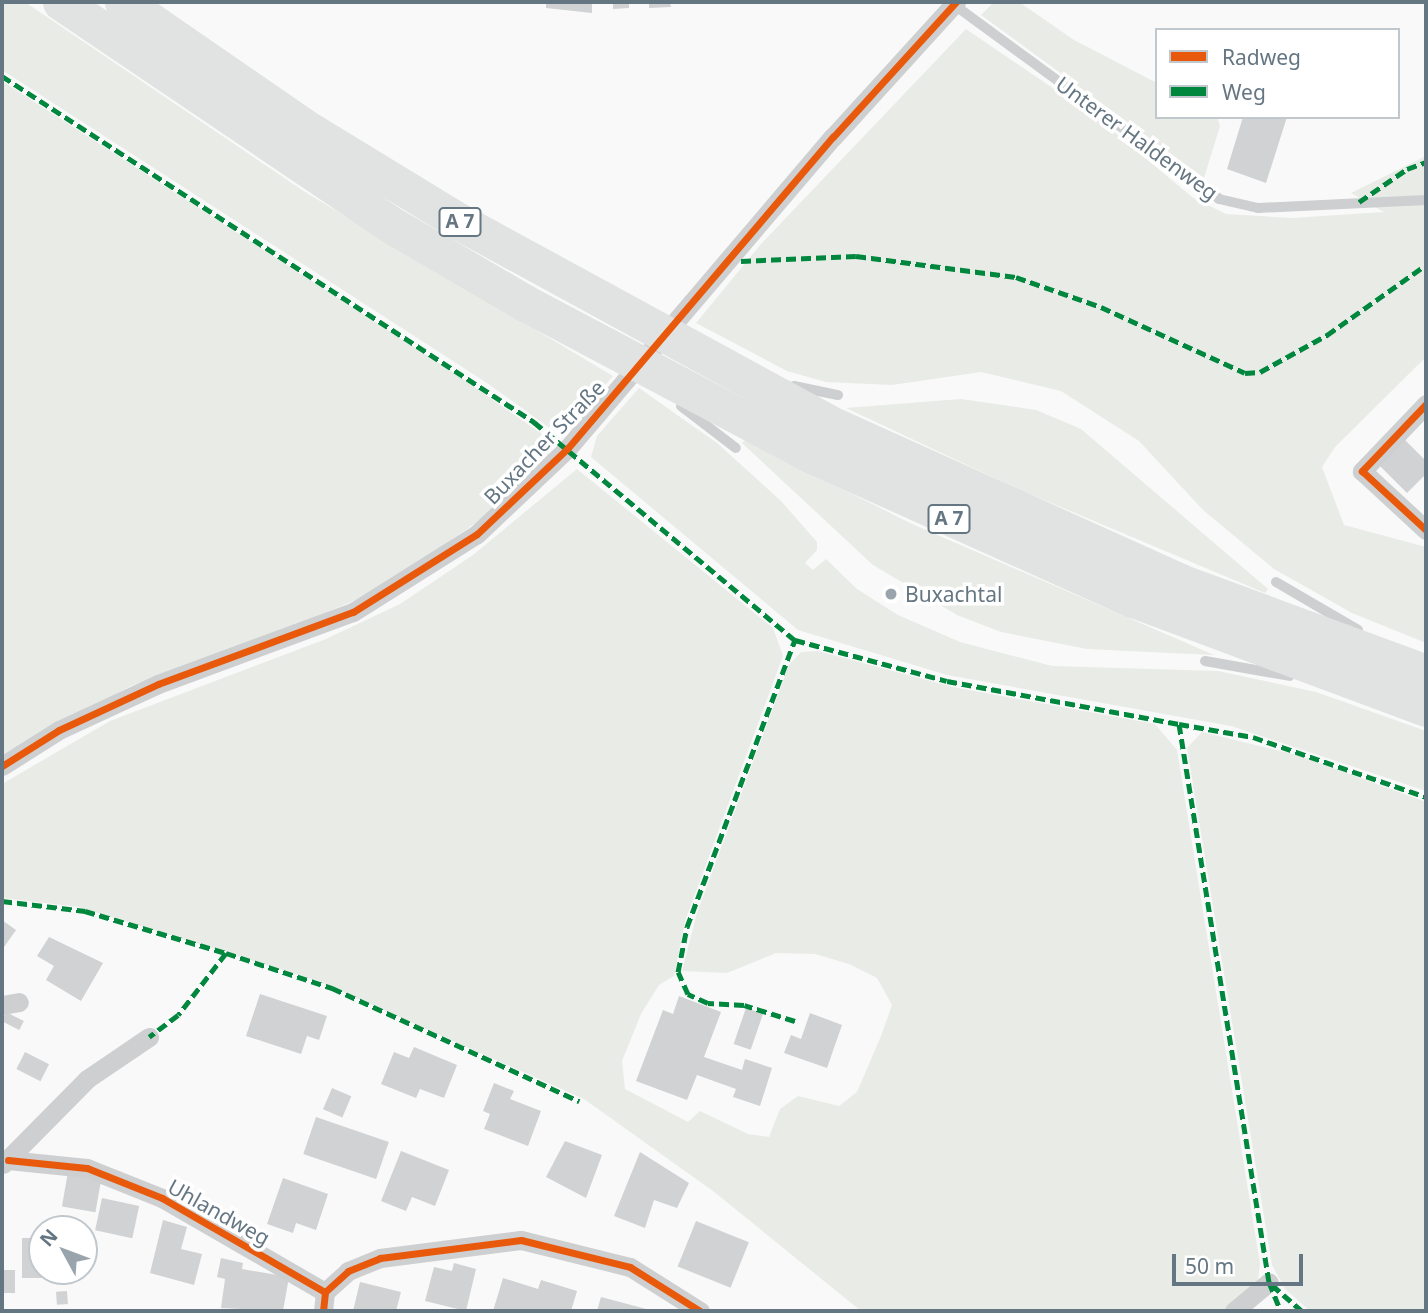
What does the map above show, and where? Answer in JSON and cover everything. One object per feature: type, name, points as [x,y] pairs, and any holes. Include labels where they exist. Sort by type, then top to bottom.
[{"type":"highway","name":"A 7","points":[[61,2],[395,227],[584,333],[812,455],[971,529],[1329,675],[1426,708]]},
{"type":"highway","name":"A 7","points":[[123,2],[304,127],[675,342],[999,504],[1180,582],[1424,672]]},
{"type":"street","name":"Buxacher Straße","points":[[2,766],[94,712],[353,612],[407,583],[516,502],[594,419],[697,294],[955,3]]},
{"type":"street","points":[[1426,404],[1362,471],[1426,530]]},
{"type":"street","points":[[5,1162],[88,1079],[149,1037]]},
{"type":"street","name":"Uhlandweg","points":[[5,1162],[87,1168],[162,1198],[324,1302]]},
{"type":"street","points":[[324,1302],[348,1270],[380,1258],[521,1240],[629,1267],[700,1311]]},
{"type":"street","points":[[1234,1311],[1269,1282]]},
{"type":"lane","name":"Unterer Haldenweg","points":[[955,3],[1219,199],[1258,208],[1426,200]]},
{"type":"lane","points":[[584,333],[616,368],[639,381]]},
{"type":"lane","points":[[675,342],[720,349]]},
{"type":"lane","points":[[787,383],[838,396]]},
{"type":"lane","points":[[673,401],[736,448]]},
{"type":"lane","points":[[1276,582],[1374,637]]},
{"type":"lane","points":[[1395,647],[1424,672]]},
{"type":"lane","points":[[1205,661],[1248,665],[1304,680],[1329,675]]},
{"type":"shaded area","points":[[2,2],[25,2],[305,192],[613,376],[573,423],[554,431],[487,383],[2,70]]},
{"type":"shaded area","points":[[994,2],[1019,2],[1074,40],[1155,82],[1155,119],[1218,119],[1220,126],[1204,178],[981,15]]},
{"type":"shaded area","points":[[966,29],[1101,121],[1192,197],[1226,214],[1292,218],[1384,212],[1351,193],[1426,156],[1426,357],[1335,447],[1322,467],[1344,525],[1426,547],[1426,643],[1352,613],[1274,569],[1203,510],[1139,441],[1061,391],[981,372],[892,385],[826,382],[787,371],[696,323],[761,244]]},
{"type":"shaded area","points":[[2,81],[451,371],[542,434],[549,446],[548,456],[483,518],[376,591],[272,636],[131,686],[2,755]]},
{"type":"shaded area","points":[[639,388],[717,443],[781,501],[817,542],[817,550],[805,563],[813,570],[826,559],[857,589],[898,615],[960,642],[1052,666],[1218,671],[1316,692],[1426,731],[1426,791],[1231,726],[947,675],[798,630],[591,457],[597,436]]},
{"type":"shaded area","points":[[961,399],[1036,410],[1081,429],[1268,589],[1265,593],[1018,489],[846,408]]},
{"type":"shaded area","points":[[745,440],[910,523],[1214,655],[1087,649],[1001,632],[957,615],[873,565],[742,443]]},
{"type":"shaded area","points":[[577,469],[773,628],[783,656],[685,921],[674,976],[659,985],[641,1014],[622,1061],[625,1089],[688,1122],[700,1111],[748,1134],[769,1137],[780,1109],[798,1096],[839,1106],[857,1092],[881,1036],[892,1005],[877,978],[849,964],[815,954],[776,953],[727,973],[682,971],[697,913],[789,665],[801,652],[818,651],[953,687],[1155,724],[1177,750],[1260,1264],[1258,1280],[1225,1311],[861,1311],[713,1191],[584,1099],[318,981],[79,907],[2,898],[2,784],[110,721],[326,639],[400,604],[473,555]]},
{"type":"shaded area","points":[[1202,732],[1297,755],[1426,802],[1426,1311],[1310,1311],[1285,1289],[1272,1265],[1187,748]]},
{"type":"building","points":[[546,2],[592,2],[592,13],[546,8]]},
{"type":"building","points":[[613,2],[629,2],[629,8],[613,9]]},
{"type":"building","points":[[649,2],[670,2],[671,7],[649,8]]},
{"type":"building","points":[[1242,119],[1286,119],[1266,183],[1227,169]]},
{"type":"building","points":[[1404,439],[1426,461],[1426,474],[1407,493],[1376,462]]},
{"type":"building","points":[[2,920],[16,930],[2,950]]},
{"type":"building","points":[[49,937],[103,963],[81,1001],[46,980],[54,966],[37,956]]},
{"type":"building","points":[[260,994],[327,1016],[319,1040],[307,1036],[301,1054],[246,1036]]},
{"type":"building","points":[[679,996],[721,1012],[704,1057],[742,1070],[745,1059],[772,1068],[760,1106],[733,1097],[736,1089],[697,1075],[687,1100],[636,1081],[663,1010],[673,1014]]},
{"type":"building","points":[[746,1008],[763,1014],[751,1050],[734,1044]]},
{"type":"building","points":[[6,1012],[24,1021],[19,1030],[2,1021]]},
{"type":"building","points":[[810,1013],[842,1025],[827,1068],[784,1053],[791,1035],[801,1039]]},
{"type":"building","points":[[414,1047],[457,1065],[444,1098],[420,1089],[416,1098],[381,1084],[394,1052],[409,1058]]},
{"type":"building","points":[[25,1052],[49,1064],[40,1081],[16,1069]]},
{"type":"building","points":[[494,1083],[514,1091],[510,1099],[541,1111],[528,1146],[484,1129],[490,1114],[483,1111]]},
{"type":"building","points":[[332,1088],[351,1096],[342,1117],[323,1109]]},
{"type":"building","points":[[316,1117],[389,1142],[376,1179],[303,1154]]},
{"type":"building","points":[[565,1141],[602,1155],[586,1198],[546,1177]]},
{"type":"building","points":[[401,1151],[449,1170],[435,1206],[412,1197],[406,1211],[381,1201]]},
{"type":"building","points":[[640,1152],[689,1183],[677,1208],[654,1200],[645,1228],[614,1216]]},
{"type":"building","points":[[68,1172],[101,1178],[95,1212],[62,1206]]},
{"type":"building","points":[[283,1178],[328,1194],[316,1230],[296,1223],[293,1233],[267,1224]]},
{"type":"building","points":[[102,1198],[139,1206],[132,1238],[98,1231]]},
{"type":"building","points":[[163,1220],[187,1227],[181,1249],[202,1254],[194,1285],[150,1273]]},
{"type":"building","points":[[696,1221],[749,1242],[730,1288],[678,1266]]},
{"type":"building","points":[[22,1238],[28,1238],[28,1278],[22,1278]]},
{"type":"building","points":[[221,1258],[243,1263],[242,1269],[289,1277],[283,1311],[221,1308],[225,1279],[217,1277]]},
{"type":"building","points":[[454,1263],[476,1269],[466,1311],[425,1301],[434,1267],[452,1271]]},
{"type":"building","points":[[2,1270],[15,1270],[15,1293],[2,1293]]},
{"type":"building","points":[[503,1278],[538,1289],[541,1280],[577,1291],[571,1311],[493,1311]]},
{"type":"building","points":[[360,1282],[401,1292],[396,1311],[353,1311]]},
{"type":"building","points":[[67,1291],[68,1304],[57,1305],[56,1292]]},
{"type":"building","points":[[601,1297],[650,1310],[650,1311],[597,1311]]},
{"type":"marked path","points":[[2,76],[534,422],[795,640],[947,681],[1179,724],[1269,1282],[1281,1311]]},
{"type":"marked path","points":[[1359,202],[1407,169],[1426,162]]},
{"type":"marked path","points":[[741,261],[856,256],[1016,277],[1101,307],[1245,373],[1260,372],[1327,335],[1426,265]]},
{"type":"marked path","points":[[795,640],[687,927],[678,972],[688,994],[708,1003],[744,1005],[795,1021]]},
{"type":"marked path","points":[[1179,724],[1253,737],[1426,797]]},
{"type":"marked path","points":[[2,901],[85,911],[226,953],[178,1015],[149,1037]]},
{"type":"marked path","points":[[226,953],[332,988],[579,1101]]},
{"type":"marked path","points":[[1272,1285],[1302,1311]]},
{"type":"cycle path","points":[[2,766],[59,730],[158,684],[353,612],[477,534],[567,449],[833,137],[956,2]]},
{"type":"cycle path","points":[[1426,404],[1362,471],[1426,530]]},
{"type":"cycle path","points":[[8,1160],[87,1168],[162,1198],[325,1292]]},
{"type":"cycle path","points":[[323,1311],[325,1292],[348,1271],[380,1258],[521,1240],[630,1267],[700,1311]]},
{"type":"place","name":"Buxachtal","points":[[891,594]]}]
